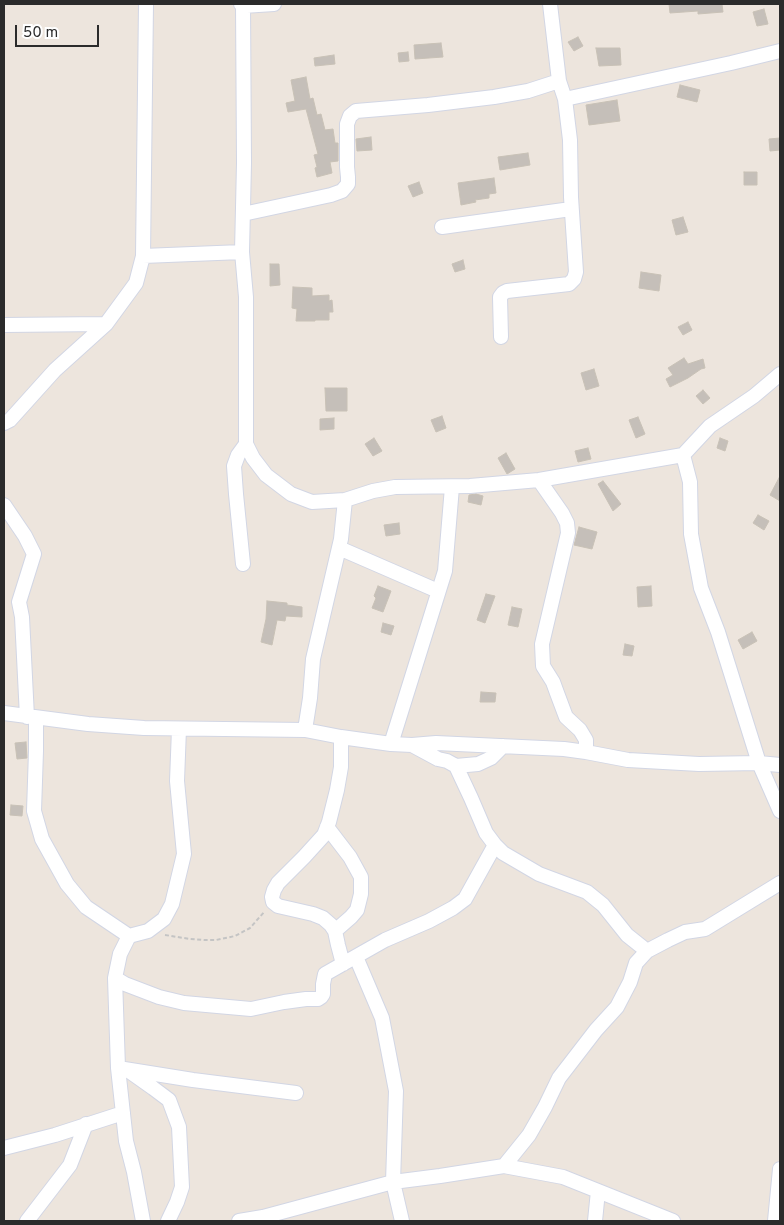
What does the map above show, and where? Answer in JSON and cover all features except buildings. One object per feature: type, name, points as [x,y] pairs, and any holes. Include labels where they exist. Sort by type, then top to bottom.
[{"type":"street","points":[[4,423],[10,420],[54,370],[106,324],[136,283],[143,256],[146,4]]},
{"type":"street","points":[[274,4],[242,4],[244,163],[242,252],[246,297],[246,444],[253,458],[266,475],[291,494],[312,502],[345,500],[373,491],[395,487],[470,486],[539,480],[683,455],[710,426],[754,396],[780,374]]},
{"type":"street","points":[[501,337],[500,297],[503,293],[569,284],[576,272],[571,209],[570,140],[565,99],[559,81],[550,4]]},
{"type":"street","points":[[565,99],[780,51]]},
{"type":"street","points":[[243,214],[342,191],[348,184],[347,124],[350,116],[356,111],[494,97],[528,91],[559,81]]},
{"type":"street","points":[[442,227],[571,209]]},
{"type":"street","points":[[143,256],[242,252]]},
{"type":"street","points":[[4,325],[106,324]]},
{"type":"street","points":[[243,564],[234,466],[238,455],[246,444]]},
{"type":"street","points":[[683,455],[690,482],[691,534],[701,588],[718,632],[759,763],[780,811]]},
{"type":"street","points":[[539,480],[562,513],[567,523],[568,533],[542,644],[543,666],[553,682],[566,717],[580,730],[586,740],[586,752]]},
{"type":"street","points":[[391,744],[445,572],[452,486]]},
{"type":"street","points":[[305,730],[313,659],[339,548],[345,500]]},
{"type":"street","points":[[4,505],[25,536],[34,554],[19,602],[36,751],[34,811],[42,840],[66,884],[86,906],[129,936]]},
{"type":"street","points":[[339,548],[438,591]]},
{"type":"street","points":[[4,713],[144,728],[305,730],[391,744],[436,743],[564,749],[628,760],[699,764],[759,763],[780,765]]},
{"type":"street","points":[[143,1221],[126,1140],[115,978],[120,954],[129,936],[148,931],[164,919],[172,904],[184,854],[177,781],[179,729]]},
{"type":"street","points":[[341,737],[341,767],[324,835],[278,883],[272,897],[273,902],[278,906],[313,914],[323,918],[331,925],[349,961],[382,1018],[396,1091],[393,1182],[402,1221]]},
{"type":"street","points":[[412,745],[456,766],[478,764],[490,758],[503,746]]},
{"type":"street","points":[[456,766],[486,833],[502,853],[539,874],[587,892],[603,905],[627,935],[647,951]]},
{"type":"street","points":[[327,827],[350,857],[361,877],[361,894],[356,910],[335,931]]},
{"type":"street","points":[[115,978],[159,996],[184,1003],[251,1009],[284,1002],[318,999],[323,994],[322,984],[325,974],[385,940],[429,921],[465,899],[495,846]]},
{"type":"street","points":[[504,1166],[533,1128],[559,1078],[596,1030],[617,1008],[630,982],[636,964],[647,951],[685,932],[705,929],[780,884]]},
{"type":"street","points":[[122,1069],[296,1093]]},
{"type":"street","points":[[122,1069],[169,1100],[179,1127],[182,1187],[168,1221]]},
{"type":"street","points":[[4,1148],[55,1135],[123,1113]]},
{"type":"street","points":[[27,1221],[70,1165],[86,1124]]},
{"type":"street","points":[[239,1221],[263,1217],[393,1182],[504,1166],[562,1177],[673,1221]]},
{"type":"street","points":[[774,1221],[780,1169]]},
{"type":"street","points":[[595,1221],[598,1191]]},
{"type":"path","points":[[148,931],[205,940],[235,936],[250,928],[273,902]]}]
